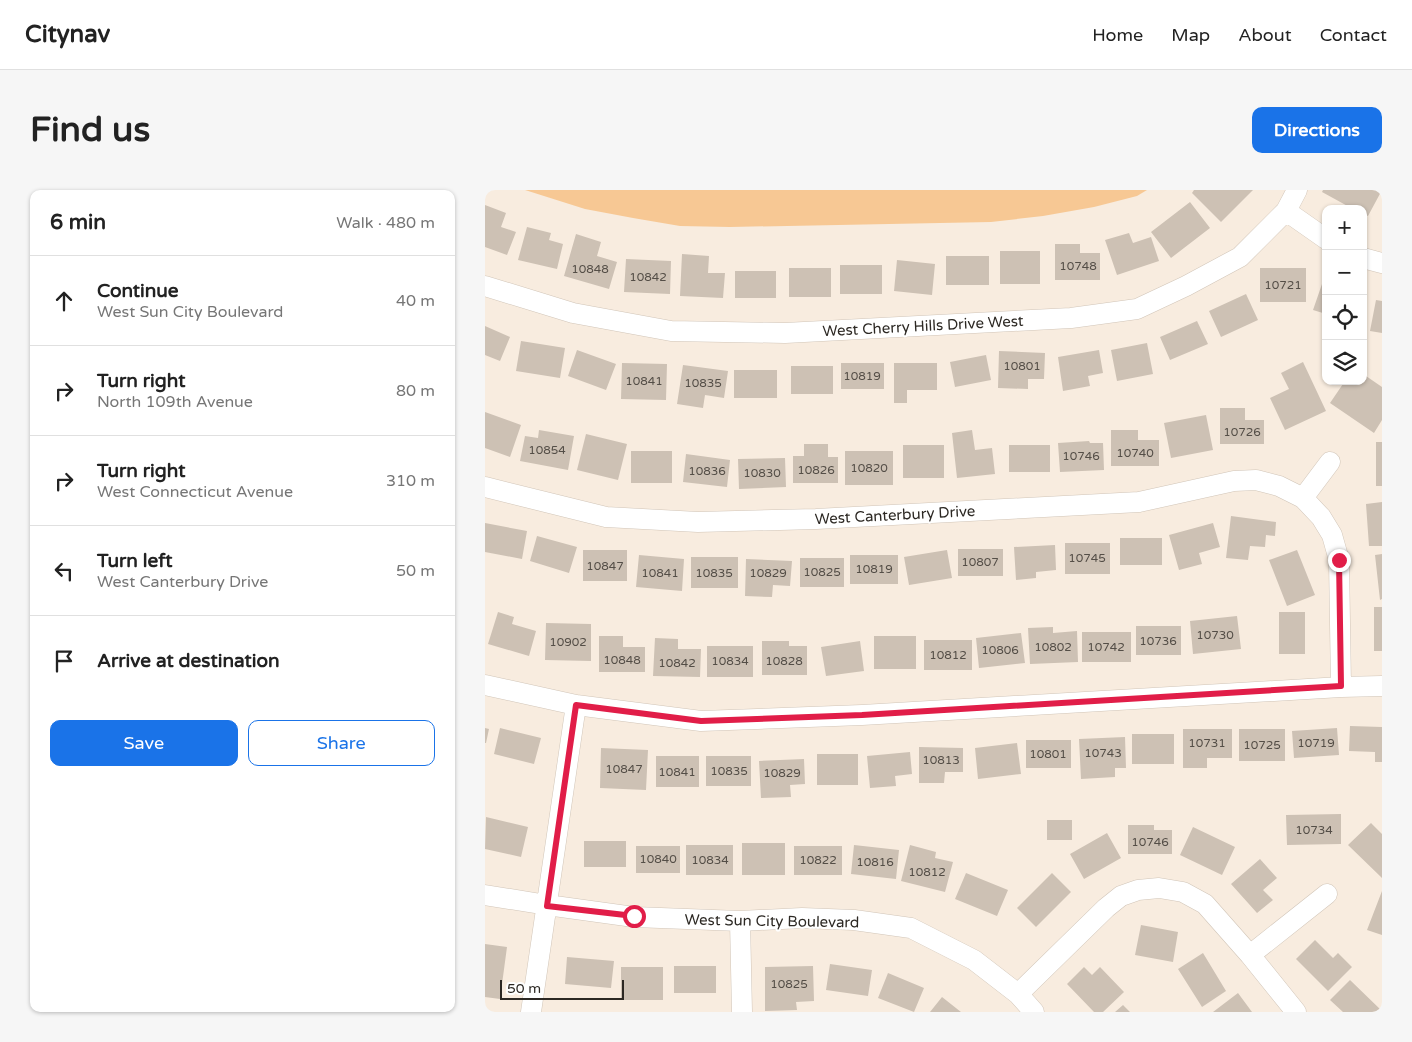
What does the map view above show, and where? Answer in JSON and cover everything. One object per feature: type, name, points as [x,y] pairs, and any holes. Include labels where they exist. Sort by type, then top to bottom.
[{"type":"street","name":"West Cherry Hills Drive West","points":[[485,286],[573,313],[671,331],[785,334],[1071,318],[1137,309],[1186,286],[1240,257],[1286,212],[1297,190]]},
{"type":"street","points":[[1286,212],[1322,236]]},
{"type":"street","points":[[1367,259],[1382,263]]},
{"type":"street","points":[[1303,498],[1330,462]]},
{"type":"street","name":"West Canterbury Drive","points":[[485,487],[606,517],[698,522],[816,519],[1139,502],[1234,480],[1255,480],[1279,486],[1303,498],[1321,517],[1332,535],[1339,560],[1341,686]]},
{"type":"street","points":[[485,685],[576,705],[701,721],[862,715],[1341,686],[1382,686]]},
{"type":"street","points":[[531,1012],[576,705]]},
{"type":"street","points":[[1018,994],[1106,908],[1121,896],[1138,890],[1159,888],[1183,892],[1205,904],[1250,955],[1296,1012]]},
{"type":"street","points":[[1250,955],[1327,894]]},
{"type":"street","name":"West Sun City Boulevard","points":[[485,895],[547,906],[634,916],[740,921],[802,918],[845,920],[911,928],[974,960],[1018,994],[1034,1012]]},
{"type":"street","points":[[740,921],[742,1012]]},
{"type":"shaded area","points":[[525,190],[1147,190],[1137,196],[1094,207],[1043,216],[991,222],[730,227],[680,226],[633,218],[585,209]]},
{"type":"building","points":[[1194,190],[1253,190],[1221,222],[1192,193]]},
{"type":"building","points":[[1323,190],[1382,190],[1368,216],[1367,205],[1346,205],[1322,192]]},
{"type":"building","points":[[1190,202],[1210,228],[1171,258],[1151,232]]},
{"type":"building","points":[[485,205],[506,213],[501,227],[516,232],[507,255],[485,247]]},
{"type":"building","points":[[527,227],[551,233],[549,240],[563,244],[557,269],[518,260]]},
{"type":"building","points":[[1129,233],[1133,243],[1151,237],[1159,261],[1117,275],[1105,240]]},
{"type":"building","points":[[576,234],[601,242],[597,256],[617,262],[609,289],[564,276]]},
{"type":"building","points":[[1055,244],[1080,244],[1080,253],[1100,253],[1100,280],[1055,280]]},
{"type":"building","points":[[1000,251],[1040,251],[1040,284],[1000,284]]},
{"type":"building","points":[[682,254],[709,256],[708,273],[725,273],[723,298],[680,296]]},
{"type":"building","points":[[946,256],[989,256],[989,285],[946,285]]},
{"type":"building","points":[[626,259],[671,261],[670,294],[624,292]]},
{"type":"building","points":[[897,260],[935,264],[932,295],[894,291]]},
{"type":"building","points":[[840,265],[882,265],[882,294],[840,294]]},
{"type":"building","points":[[789,268],[831,268],[831,297],[789,297]]},
{"type":"building","points":[[1260,268],[1306,268],[1306,302],[1260,302]]},
{"type":"building","points":[[735,271],[776,271],[776,298],[735,298]]},
{"type":"building","points":[[1322,284],[1322,313],[1313,310]]},
{"type":"building","points":[[1246,294],[1258,320],[1221,337],[1209,311]]},
{"type":"building","points":[[1376,300],[1382,301],[1382,333],[1370,331]]},
{"type":"building","points":[[1197,321],[1208,344],[1170,360],[1160,337]]},
{"type":"building","points":[[485,326],[510,337],[500,361],[485,355]]},
{"type":"building","points":[[521,341],[565,348],[560,378],[516,371]]},
{"type":"building","points":[[1147,343],[1153,374],[1117,381],[1111,350]]},
{"type":"building","points":[[577,350],[616,364],[606,390],[568,376]]},
{"type":"building","points":[[1099,350],[1103,373],[1088,376],[1090,386],[1063,391],[1058,357]]},
{"type":"building","points":[[999,351],[1045,353],[1044,379],[1028,379],[1028,389],[998,388]]},
{"type":"building","points":[[986,355],[991,380],[955,387],[950,362]]},
{"type":"building","points":[[1303,362],[1326,411],[1285,430],[1270,398],[1289,389],[1281,373]]},
{"type":"building","points":[[622,363],[667,364],[666,400],[621,399]]},
{"type":"building","points":[[841,363],[884,363],[884,389],[841,389]]},
{"type":"building","points":[[894,363],[937,363],[937,390],[907,390],[907,403],[894,403]]},
{"type":"building","points":[[683,365],[728,371],[724,398],[705,395],[703,408],[677,404]]},
{"type":"building","points":[[791,366],[833,366],[833,394],[791,394]]},
{"type":"building","points":[[734,370],[777,370],[777,398],[734,398]]},
{"type":"building","points":[[1367,377],[1382,387],[1382,420],[1374,433],[1330,403],[1342,385],[1367,385]]},
{"type":"building","points":[[1220,408],[1245,408],[1245,420],[1264,420],[1264,444],[1220,444]]},
{"type":"building","points":[[485,412],[521,425],[510,457],[485,448]]},
{"type":"building","points":[[1206,415],[1213,450],[1171,458],[1164,423]]},
{"type":"building","points":[[539,430],[574,436],[568,470],[520,461],[525,436],[538,438]]},
{"type":"building","points":[[972,430],[975,450],[992,448],[995,474],[957,478],[952,433]]},
{"type":"building","points":[[1111,430],[1138,430],[1138,440],[1159,440],[1159,466],[1111,466]]},
{"type":"building","points":[[586,434],[627,444],[618,480],[577,470]]},
{"type":"building","points":[[1089,441],[1090,443],[1103,443],[1104,470],[1060,472],[1058,443]]},
{"type":"building","points":[[1376,442],[1382,442],[1382,486],[1376,486]]},
{"type":"building","points":[[804,444],[828,444],[828,457],[838,457],[838,483],[793,483],[793,456],[804,456]]},
{"type":"building","points":[[903,445],[944,445],[944,478],[903,478]]},
{"type":"building","points":[[1009,445],[1050,445],[1050,472],[1009,472]]},
{"type":"building","points":[[631,451],[672,451],[672,483],[631,483]]},
{"type":"building","points":[[845,451],[893,451],[893,485],[845,485]]},
{"type":"building","points":[[686,454],[730,460],[727,487],[683,482]]},
{"type":"building","points":[[785,458],[786,487],[739,489],[738,459]]},
{"type":"building","points":[[1382,502],[1382,546],[1369,546],[1366,504]]},
{"type":"building","points":[[1231,516],[1276,522],[1275,536],[1266,535],[1265,547],[1250,546],[1248,560],[1226,558]]},
{"type":"building","points":[[485,523],[527,531],[522,559],[485,552]]},
{"type":"building","points":[[1213,523],[1220,547],[1199,553],[1202,564],[1179,570],[1169,535]]},
{"type":"building","points":[[537,536],[577,547],[569,573],[530,561]]},
{"type":"building","points":[[1120,538],[1162,538],[1162,565],[1120,565]]},
{"type":"building","points":[[1065,543],[1110,543],[1110,574],[1065,574]]},
{"type":"building","points":[[1055,545],[1056,570],[1036,572],[1036,578],[1016,580],[1014,547]]},
{"type":"building","points":[[958,549],[1003,549],[1003,576],[958,576]]},
{"type":"building","points":[[583,550],[627,550],[627,581],[583,581]]},
{"type":"building","points":[[947,550],[952,578],[909,585],[904,557]]},
{"type":"building","points":[[1297,550],[1315,595],[1287,606],[1269,560]]},
{"type":"building","points":[[1382,554],[1382,599],[1380,600],[1375,555]]},
{"type":"building","points":[[639,555],[684,559],[682,591],[636,587]]},
{"type":"building","points":[[850,555],[898,555],[898,584],[850,584]]},
{"type":"building","points":[[691,557],[738,557],[738,588],[691,588]]},
{"type":"building","points":[[800,558],[844,558],[844,587],[800,587]]},
{"type":"building","points":[[746,559],[792,561],[790,586],[773,585],[772,597],[745,596]]},
{"type":"building","points":[[1374,607],[1382,607],[1382,651],[1374,651]]},
{"type":"building","points":[[498,612],[514,617],[512,624],[536,631],[529,656],[488,644]]},
{"type":"building","points":[[1279,612],[1305,612],[1305,654],[1279,654]]},
{"type":"building","points":[[1237,616],[1241,649],[1193,654],[1190,621]]},
{"type":"building","points":[[546,623],[591,624],[591,661],[545,660]]},
{"type":"building","points":[[1136,626],[1181,626],[1181,655],[1136,655]]},
{"type":"building","points":[[1053,627],[1053,633],[1077,631],[1078,662],[1030,664],[1028,628]]},
{"type":"building","points":[[1082,632],[1131,632],[1131,662],[1082,662]]},
{"type":"building","points":[[1021,633],[1025,663],[979,668],[976,638]]},
{"type":"building","points":[[599,636],[623,636],[623,647],[645,647],[645,672],[599,672]]},
{"type":"building","points":[[874,636],[916,636],[916,669],[874,669]]},
{"type":"building","points":[[655,638],[678,639],[678,649],[701,649],[700,677],[653,676]]},
{"type":"building","points":[[924,640],[972,640],[972,670],[924,670]]},
{"type":"building","points":[[762,641],[789,641],[789,646],[807,646],[807,675],[762,675]]},
{"type":"building","points":[[860,641],[864,671],[826,676],[821,647]]},
{"type":"building","points":[[707,646],[753,646],[753,677],[707,677]]},
{"type":"building","points":[[1350,726],[1382,727],[1382,762],[1375,762],[1375,752],[1349,751]]},
{"type":"building","points":[[485,728],[489,729],[486,743],[485,743]]},
{"type":"building","points":[[500,728],[541,738],[534,764],[494,754]]},
{"type":"building","points":[[1337,728],[1339,755],[1294,758],[1292,731]]},
{"type":"building","points":[[1183,729],[1232,729],[1232,758],[1207,758],[1207,768],[1183,768]]},
{"type":"building","points":[[1239,729],[1285,729],[1285,761],[1239,761]]},
{"type":"building","points":[[1132,734],[1174,734],[1174,764],[1132,764]]},
{"type":"building","points":[[1125,737],[1126,768],[1115,768],[1115,777],[1081,779],[1079,739]]},
{"type":"building","points":[[1026,740],[1071,740],[1071,768],[1026,768]]},
{"type":"building","points":[[1017,743],[1021,774],[978,779],[975,748]]},
{"type":"building","points":[[919,747],[963,748],[963,772],[945,772],[944,783],[919,783]]},
{"type":"building","points":[[601,748],[648,750],[646,790],[600,788]]},
{"type":"building","points":[[910,752],[912,774],[895,776],[896,786],[870,788],[867,756]]},
{"type":"building","points":[[817,754],[858,754],[858,785],[817,785]]},
{"type":"building","points":[[656,756],[699,756],[699,787],[656,787]]},
{"type":"building","points":[[706,756],[751,756],[751,786],[706,786]]},
{"type":"building","points":[[804,759],[805,784],[790,785],[791,797],[761,798],[759,761]]},
{"type":"building","points":[[1341,814],[1341,844],[1287,845],[1286,815]]},
{"type":"building","points":[[486,817],[528,827],[521,857],[485,849]]},
{"type":"building","points":[[1047,820],[1072,820],[1072,840],[1047,840]]},
{"type":"building","points":[[1371,823],[1382,834],[1382,878],[1348,845]]},
{"type":"building","points":[[1128,825],[1154,825],[1154,830],[1172,830],[1172,854],[1128,854]]},
{"type":"building","points":[[1193,827],[1235,847],[1222,875],[1180,855]]},
{"type":"building","points":[[1107,833],[1121,858],[1084,879],[1070,854]]},
{"type":"building","points":[[584,841],[626,841],[626,867],[584,867]]},
{"type":"building","points":[[742,843],[785,843],[785,875],[742,875]]},
{"type":"building","points":[[686,845],[733,845],[733,875],[686,875]]},
{"type":"building","points":[[854,845],[899,850],[896,879],[851,874]]},
{"type":"building","points":[[910,845],[936,852],[935,858],[953,862],[945,892],[901,881]]},
{"type":"building","points":[[636,846],[680,846],[680,873],[636,873]]},
{"type":"building","points":[[794,846],[842,846],[842,875],[794,875]]},
{"type":"building","points":[[1260,859],[1277,878],[1263,890],[1273,900],[1257,913],[1231,884]]},
{"type":"building","points":[[966,873],[1008,890],[997,916],[955,899]]},
{"type":"building","points":[[1052,873],[1071,892],[1036,927],[1017,908]]},
{"type":"building","points":[[1382,891],[1382,935],[1367,930]]},
{"type":"building","points":[[1141,925],[1178,932],[1173,962],[1135,955]]},
{"type":"building","points":[[1315,940],[1333,958],[1338,953],[1352,967],[1328,991],[1296,959]]},
{"type":"building","points":[[485,944],[507,947],[500,999],[485,997]]},
{"type":"building","points":[[1203,953],[1226,991],[1202,1007],[1178,969]]},
{"type":"building","points":[[567,957],[614,961],[611,988],[565,984]]},
{"type":"building","points":[[830,964],[872,970],[868,996],[826,990]]},
{"type":"building","points":[[674,966],[716,966],[716,993],[674,993]]},
{"type":"building","points":[[813,966],[814,1001],[796,1002],[797,1010],[765,1011],[765,967]]},
{"type":"building","points":[[621,967],[663,967],[663,1000],[621,1000]]},
{"type":"building","points":[[1084,967],[1092,975],[1100,967],[1124,992],[1103,1012],[1094,1012],[1067,984]]},
{"type":"building","points":[[888,973],[924,988],[914,1012],[878,998]]},
{"type":"building","points":[[1350,980],[1382,1012],[1343,1012],[1330,1000]]},
{"type":"building","points":[[1238,993],[1252,1012],[1213,1012]]},
{"type":"building","points":[[942,997],[961,1012],[930,1012]]},
{"type":"building","points":[[1123,1005],[1130,1012],[1115,1012]]},
{"type":"route","points":[[634,916],[547,906],[576,705],[701,721],[862,715],[1341,686],[1339,560]]}]
